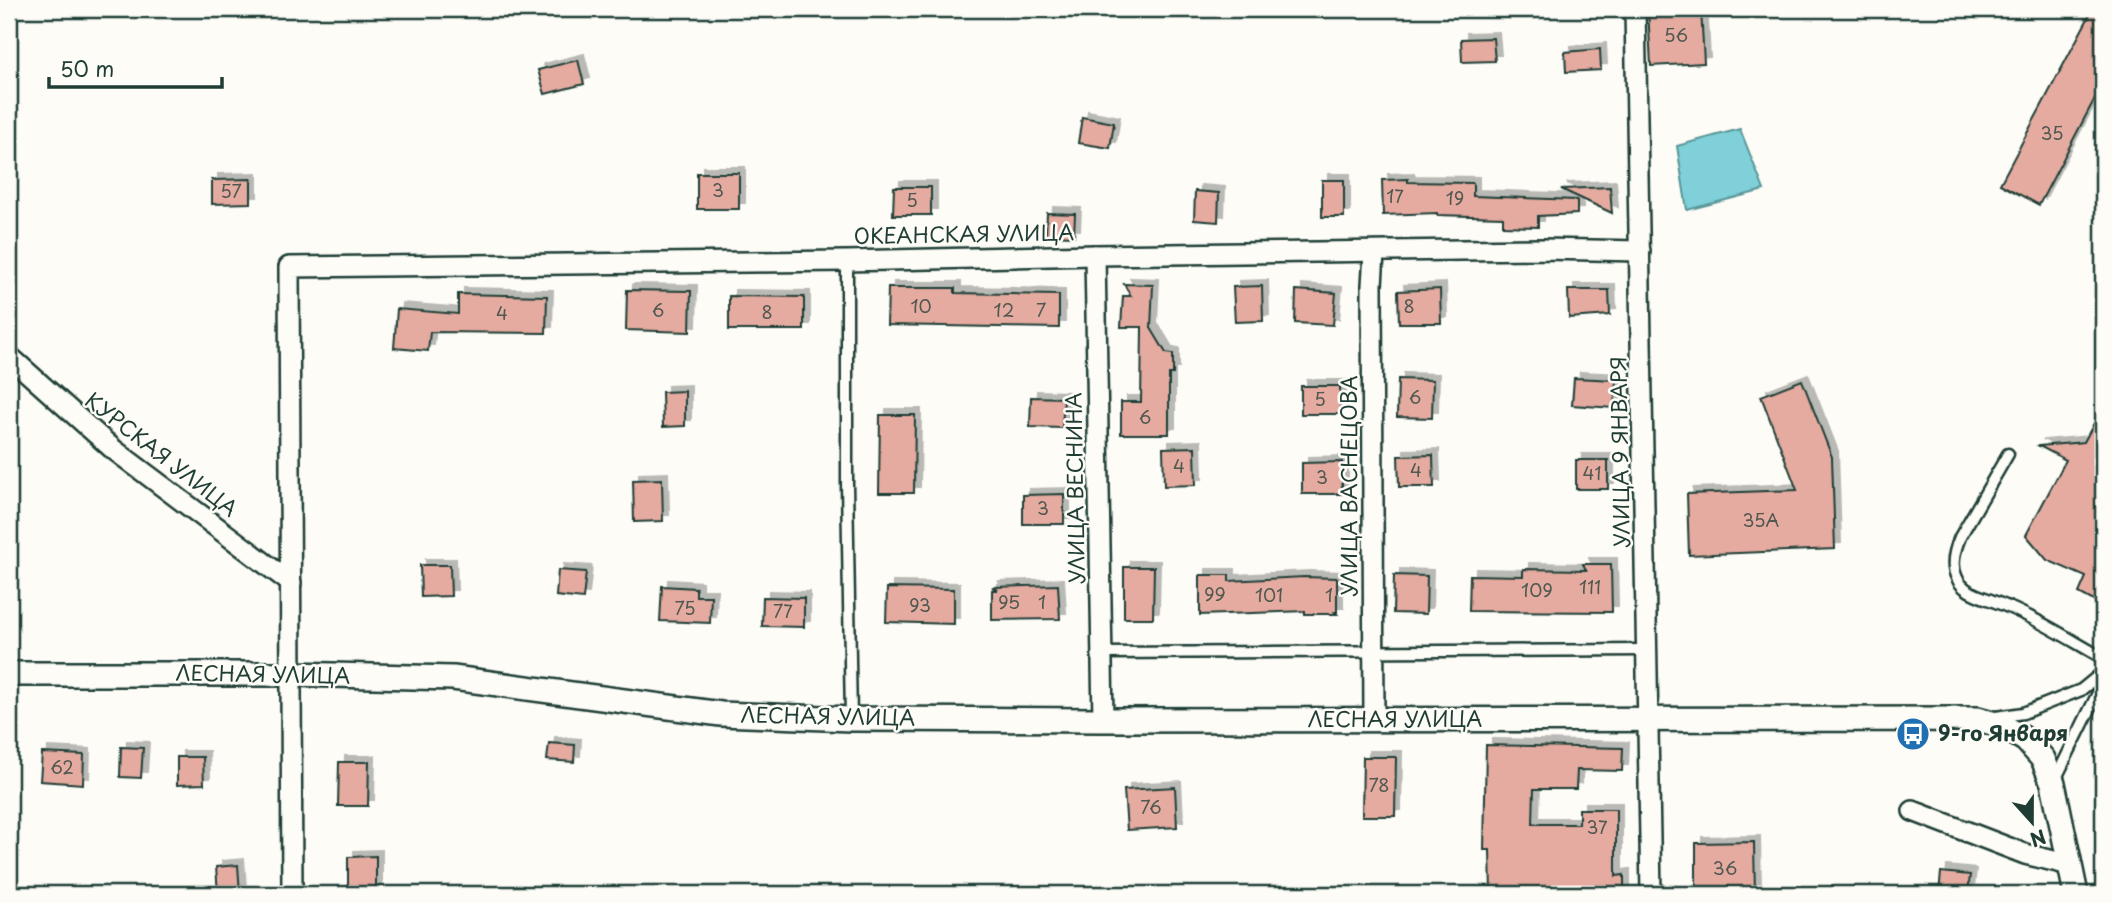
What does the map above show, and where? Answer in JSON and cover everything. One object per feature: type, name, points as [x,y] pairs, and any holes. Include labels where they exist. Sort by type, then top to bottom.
[{"type":"street","name":"УЛИЦА 9 ЯНВАРЯ","points":[[1635,9],[1651,894]]},
{"type":"street","name":"ОКЕАНСКАЯ УЛИЦА","points":[[291,583],[289,267],[1542,249],[1640,251]]},
{"type":"street","name":"УЛИЦА ВАСНЕЦОВА","points":[[1374,253],[1374,720]]},
{"type":"street","name":"УЛИЦА ВЕСНИНА","points":[[1095,255],[1102,720]]},
{"type":"street","name":"КУРСКАЯ УЛИЦА","points":[[9,356],[113,449],[291,583]]},
{"type":"street","points":[[291,583],[292,894]]},
{"type":"street","name":"ЛЕСНАЯ УЛИЦА","points":[[9,674],[292,674],[453,678],[721,715],[851,719],[1978,719],[2003,726],[2026,740],[2043,759],[2053,783],[2076,894]]},
{"type":"street","points":[[1913,811],[2025,854],[2070,865]]},
{"type":"lane","points":[[847,261],[846,484],[851,719]]},
{"type":"lane","points":[[2008,454],[1960,537],[1953,561],[1957,579],[1971,593],[2018,610],[2103,658]]},
{"type":"lane","points":[[1101,653],[1648,650]]},
{"type":"lane","points":[[1978,719],[2023,713],[2081,690],[2103,672]]},
{"type":"lane","points":[[2053,783],[2103,683]]},
{"type":"water","points":[[1740,129],[1764,190],[1687,210],[1677,146]]},
{"type":"building","points":[[1648,9],[1701,9],[1704,63],[1651,66]]},
{"type":"building","points":[[2093,9],[2103,9],[2103,83],[2039,205],[2000,184]]},
{"type":"building","points":[[1493,38],[1495,61],[1462,62],[1461,39]]},
{"type":"building","points":[[1600,49],[1601,70],[1566,72],[1565,52]]},
{"type":"building","points":[[578,60],[584,84],[545,94],[538,70]]},
{"type":"building","points":[[1082,117],[1114,123],[1110,148],[1078,143]]},
{"type":"building","points":[[697,173],[739,173],[739,209],[697,209]]},
{"type":"building","points":[[251,179],[251,203],[212,204],[212,180]]},
{"type":"building","points":[[1408,179],[1408,182],[1473,183],[1473,196],[1577,200],[1577,214],[1538,216],[1538,227],[1503,226],[1503,217],[1437,213],[1383,215],[1382,180]]},
{"type":"building","points":[[1322,180],[1344,180],[1344,217],[1322,217]]},
{"type":"building","points":[[894,187],[931,187],[931,215],[893,215]]},
{"type":"building","points":[[1610,187],[1612,213],[1561,189]]},
{"type":"building","points":[[1195,191],[1219,193],[1218,222],[1194,220]]},
{"type":"building","points":[[1047,213],[1075,214],[1074,236],[1046,235]]},
{"type":"building","points":[[1124,284],[1153,285],[1151,328],[1166,353],[1173,354],[1173,374],[1169,374],[1169,434],[1121,434],[1121,402],[1141,402],[1142,327],[1121,327],[1123,296],[1131,296]]},
{"type":"building","points":[[1262,286],[1263,321],[1235,322],[1233,287]]},
{"type":"building","points":[[888,288],[955,288],[955,293],[1059,295],[1059,328],[887,325]]},
{"type":"building","points":[[1440,289],[1441,323],[1399,323],[1398,291]]},
{"type":"building","points":[[627,290],[691,291],[690,332],[626,330]]},
{"type":"building","points":[[1296,290],[1336,293],[1333,325],[1295,323]]},
{"type":"building","points":[[1568,290],[1609,290],[1610,315],[1569,318]]},
{"type":"building","points":[[458,294],[547,296],[546,333],[430,332],[428,351],[394,348],[397,309],[458,314]]},
{"type":"building","points":[[729,296],[804,297],[804,330],[729,330]]},
{"type":"building","points":[[1574,378],[1616,380],[1614,408],[1572,405]]},
{"type":"building","points":[[1398,379],[1433,380],[1432,418],[1397,417]]},
{"type":"building","points":[[1802,380],[1832,457],[1835,549],[1689,555],[1687,494],[1797,490],[1761,396]]},
{"type":"building","points":[[1301,386],[1340,386],[1340,414],[1301,414]]},
{"type":"building","points":[[685,391],[685,426],[663,427],[662,392]]},
{"type":"building","points":[[1031,397],[1064,398],[1062,428],[1030,427]]},
{"type":"building","points":[[2103,406],[2103,606],[2079,593],[2086,577],[2047,560],[2026,535],[2066,460],[2039,446],[2084,442]]},
{"type":"building","points":[[880,415],[915,415],[914,493],[879,493]]},
{"type":"building","points":[[1195,447],[1196,485],[1164,486],[1163,448]]},
{"type":"building","points":[[1433,455],[1434,487],[1399,487],[1398,456]]},
{"type":"building","points":[[1576,460],[1608,460],[1608,489],[1576,489]]},
{"type":"building","points":[[1342,462],[1342,494],[1302,494],[1302,463]]},
{"type":"building","points":[[662,479],[663,521],[634,522],[633,480]]},
{"type":"building","points":[[1064,494],[1064,524],[1023,524],[1023,495]]},
{"type":"building","points":[[1583,564],[1611,564],[1612,612],[1469,611],[1470,575],[1523,576],[1523,569],[1586,570]]},
{"type":"building","points":[[420,565],[450,565],[451,596],[421,597]]},
{"type":"building","points":[[1124,567],[1154,567],[1153,618],[1124,618]]},
{"type":"building","points":[[558,570],[586,572],[583,599],[556,596]]},
{"type":"building","points":[[1200,575],[1229,575],[1229,581],[1337,578],[1337,614],[1305,614],[1305,611],[1200,615]]},
{"type":"building","points":[[1394,575],[1427,576],[1426,614],[1393,613]]},
{"type":"building","points":[[1058,585],[1060,619],[992,620],[992,590],[998,590],[992,587]]},
{"type":"building","points":[[662,586],[696,588],[696,596],[711,596],[710,623],[660,621]]},
{"type":"building","points":[[887,588],[954,589],[954,624],[886,622]]},
{"type":"building","points":[[763,597],[804,598],[804,627],[762,626]]},
{"type":"building","points":[[549,743],[575,745],[574,762],[547,760]]},
{"type":"building","points":[[1486,745],[1623,748],[1622,771],[1577,770],[1576,789],[1534,789],[1533,824],[1579,824],[1579,809],[1616,809],[1616,876],[1624,875],[1624,894],[1491,894],[1490,850],[1484,850]]},
{"type":"building","points":[[121,747],[143,748],[141,778],[120,777]]},
{"type":"building","points":[[42,753],[84,755],[83,784],[40,781]]},
{"type":"building","points":[[177,757],[203,757],[204,784],[177,785]]},
{"type":"building","points":[[1363,757],[1396,757],[1395,816],[1362,816]]},
{"type":"building","points":[[339,762],[369,762],[368,806],[338,806]]},
{"type":"building","points":[[1175,787],[1177,827],[1127,830],[1124,790]]},
{"type":"building","points":[[1754,842],[1755,894],[1696,894],[1696,843]]},
{"type":"building","points":[[376,856],[376,892],[348,892],[348,857]]},
{"type":"building","points":[[238,865],[240,894],[218,894],[216,867]]},
{"type":"building","points":[[1941,872],[1970,875],[1968,894],[1939,894]]},
{"type":"place","name":"9-го Января","points":[[1913,734]]}]
